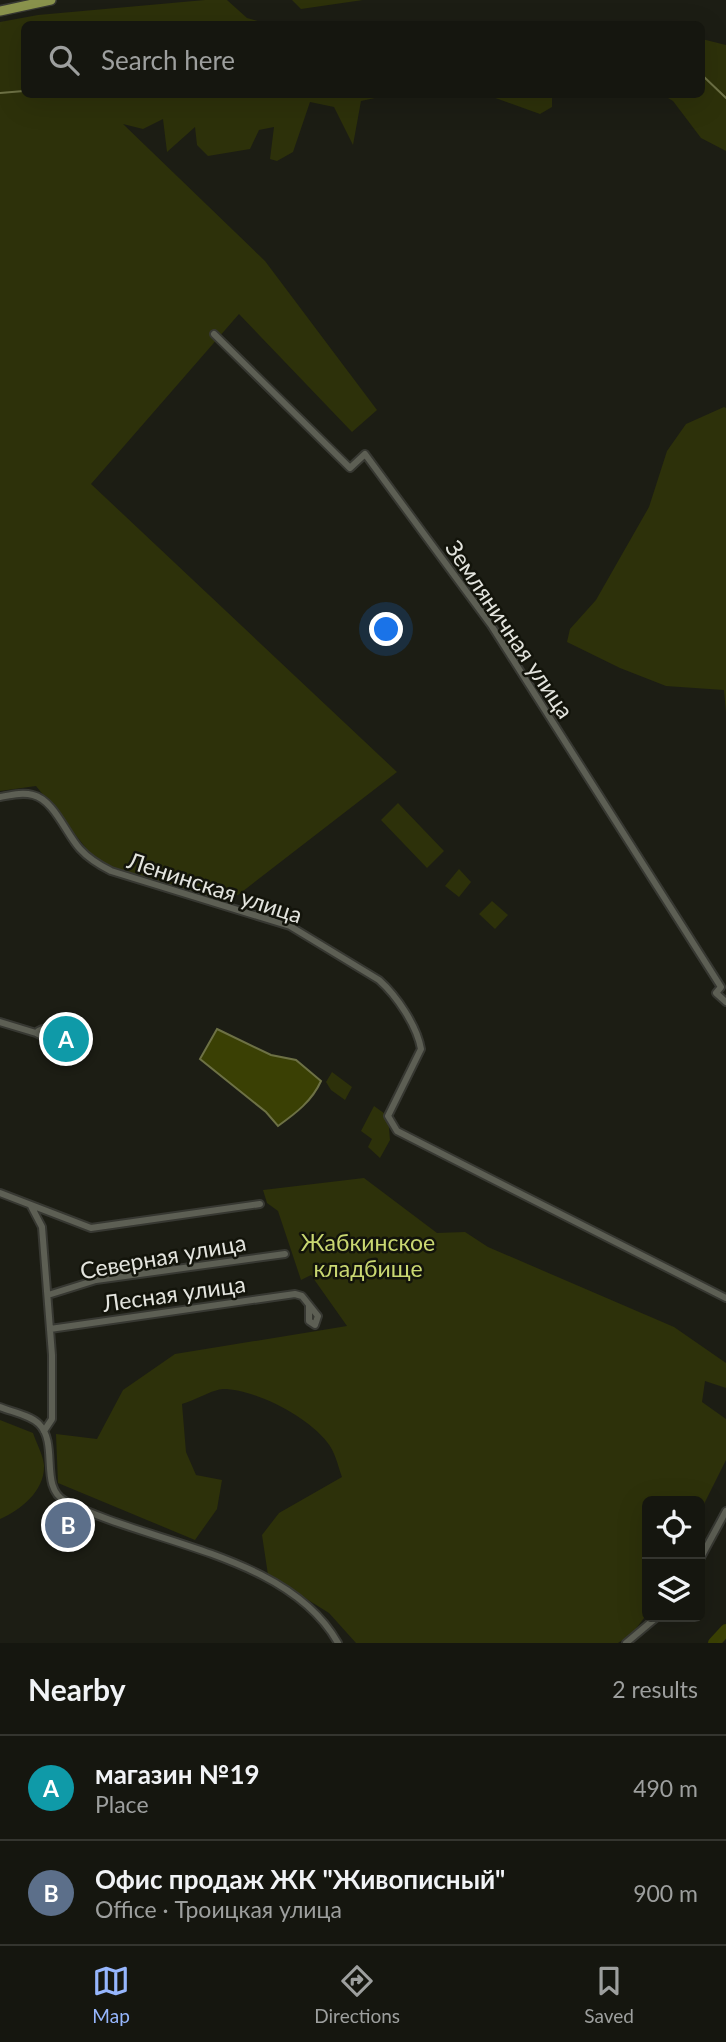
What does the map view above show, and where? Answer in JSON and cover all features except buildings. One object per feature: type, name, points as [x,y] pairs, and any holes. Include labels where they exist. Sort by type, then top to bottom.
[{"type":"main road","points":[[0,11],[51,0]]},
{"type":"street","name":"Земляничная улица","points":[[214,334],[349,468],[365,454],[492,625],[721,987],[716,993],[726,1002]]},
{"type":"street","name":"Ленинская улица","points":[[0,797],[35,795],[54,814],[79,848],[94,862],[111,871],[275,920],[357,965],[388,988],[419,1038],[421,1049],[388,1115],[397,1131],[726,1298]]},
{"type":"street","points":[[0,1022],[36,1032],[69,1049],[74,1048],[79,1040],[74,1033],[65,1031],[44,1028],[36,1032]]},
{"type":"street","points":[[0,1193],[91,1228],[260,1204]]},
{"type":"street","points":[[31,1206],[40,1224],[50,1329],[52,1419],[44,1431]]},
{"type":"street","points":[[40,1224],[48,1212]]},
{"type":"street","name":"Северная улица","points":[[48,1295],[96,1280],[285,1254]]},
{"type":"street","name":"Лесная улица","points":[[50,1329],[295,1294],[302,1296],[309,1305]]},
{"type":"street","points":[[0,1407],[34,1421],[44,1431],[50,1441],[51,1482],[61,1499],[94,1514],[199,1548],[251,1569],[318,1615],[338,1643]]},
{"type":"street","points":[[705,1550],[726,1511]]},
{"type":"street","points":[[626,1643],[651,1622]]},
{"type":"green space","points":[[227,0],[247,18],[258,21],[21,21],[21,98],[375,98],[361,101],[353,145],[334,107],[310,102],[293,152],[277,161],[270,159],[274,127],[259,130],[250,149],[208,156],[197,145],[195,127],[167,152],[163,119],[143,129],[123,124],[265,261],[377,410],[352,432],[239,314],[91,484],[397,772],[238,895],[201,898],[98,863],[36,786],[0,791],[0,22],[38,15]]},
{"type":"green space","points":[[292,0],[363,0],[301,9]]},
{"type":"green space","points":[[705,40],[726,45],[726,151],[701,138],[668,98],[705,98]]},
{"type":"green space","points":[[495,98],[552,98],[552,107],[540,114]]},
{"type":"green space","points":[[724,407],[726,713],[724,690],[666,686],[620,668],[567,642],[570,629],[596,600],[649,507],[667,451],[686,424]]},
{"type":"green space","points":[[398,803],[444,851],[427,868],[381,820]]},
{"type":"green space","points":[[459,869],[471,882],[459,897],[445,886]]},
{"type":"green space","points":[[492,901],[508,915],[495,929],[479,914]]},
{"type":"green space","points":[[332,1072],[352,1087],[345,1100],[331,1090],[326,1082]]},
{"type":"green space","points":[[374,1106],[388,1116],[390,1140],[380,1158],[368,1147],[372,1139],[361,1131]]},
{"type":"green space","name":"Жабкинское кладбище","points":[[364,1178],[437,1233],[465,1232],[488,1247],[674,1327],[726,1363],[726,1388],[705,1381],[702,1402],[726,1419],[726,1460],[705,1502],[705,1496],[642,1496],[642,1621],[632,1634],[618,1643],[356,1643],[329,1613],[268,1575],[262,1535],[279,1513],[342,1477],[332,1450],[318,1433],[294,1414],[265,1399],[236,1390],[219,1390],[182,1404],[186,1452],[196,1475],[222,1480],[217,1509],[195,1540],[58,1483],[56,1434],[97,1439],[123,1390],[175,1354],[347,1326],[311,1275],[301,1280],[278,1211],[267,1203],[263,1190]]},
{"type":"green space","points":[[0,1420],[33,1433],[44,1465],[41,1483],[36,1491],[23,1505],[0,1519]]},
{"type":"shaded area","points":[[217,1029],[271,1055],[296,1060],[321,1081],[313,1095],[278,1126],[266,1112],[200,1059]]},
{"type":"waterway","points":[[705,78],[726,98]]},
{"type":"waterway","points":[[0,93],[21,91]]},
{"type":"waterway","points":[[714,1643],[726,1630]]},
{"type":"place","name":"магазин №19","points":[[66,1039]]},
{"type":"place","name":"Офис продаж ЖК \"Живописный\"","points":[[68,1525]]}]
